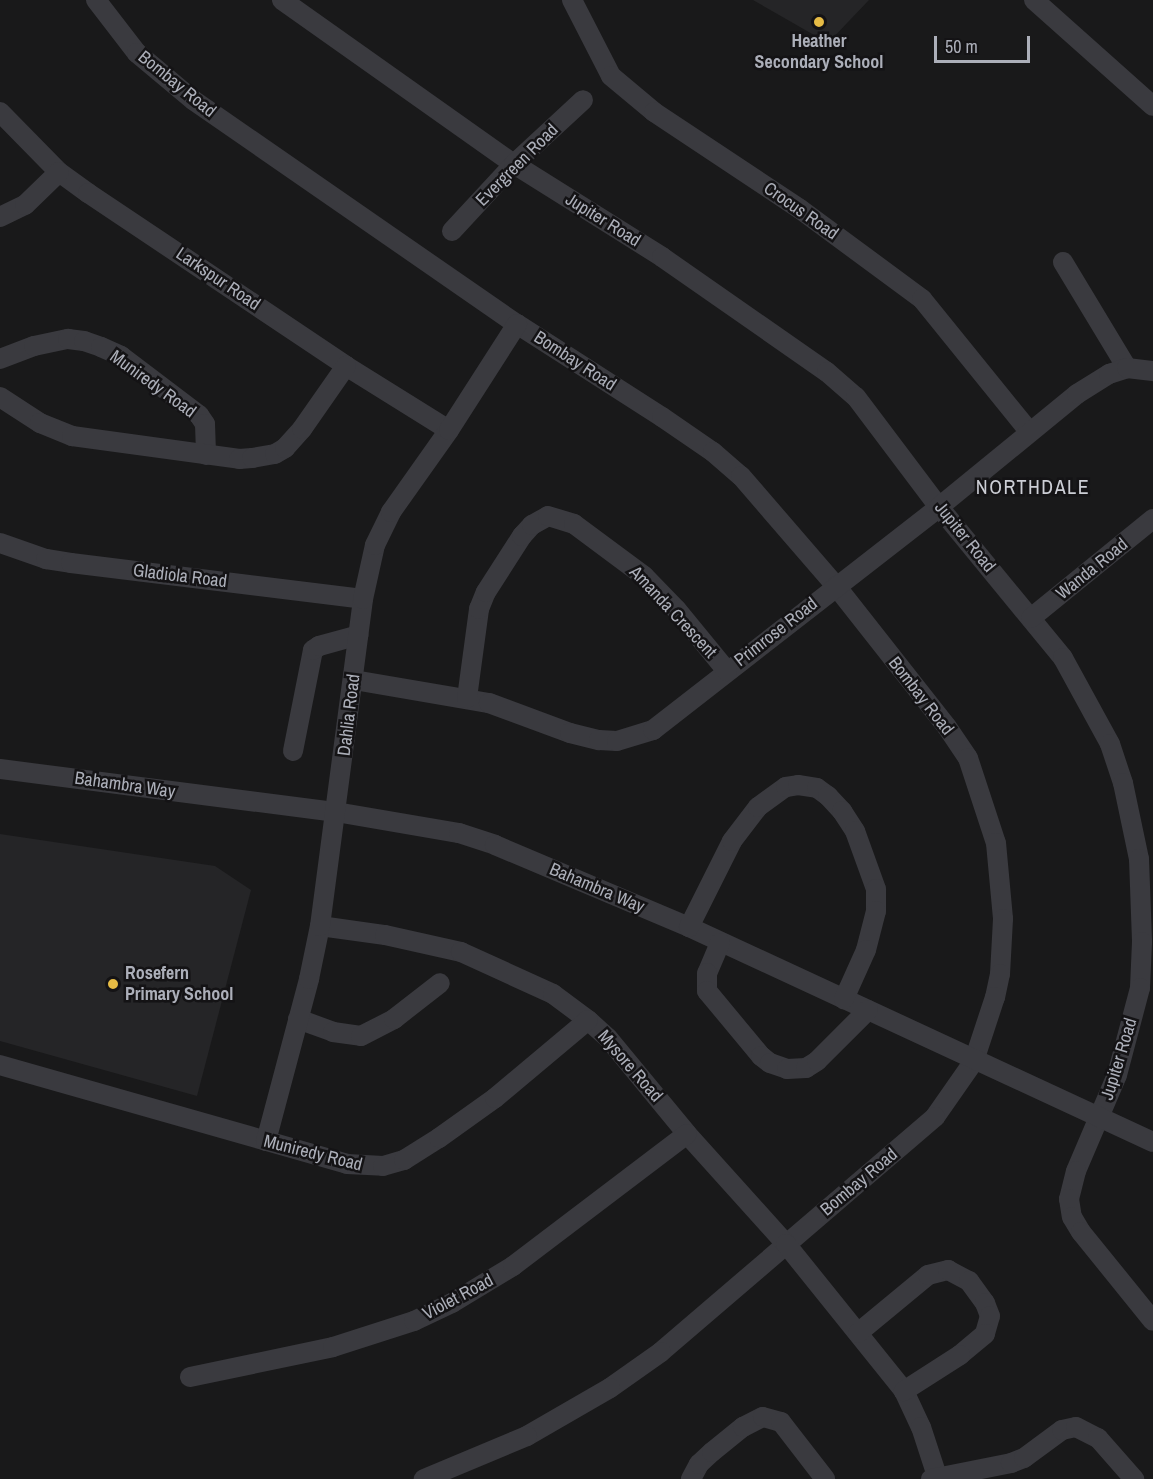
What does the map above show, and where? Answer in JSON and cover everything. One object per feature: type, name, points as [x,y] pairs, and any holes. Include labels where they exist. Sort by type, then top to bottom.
[{"type":"street","name":"Bombay Road","points":[[96,0],[137,53],[168,81],[517,324],[713,452],[759,493],[836,586],[968,758],[996,843],[1001,881],[1002,946],[995,997],[974,1061],[945,1106],[917,1134],[661,1352],[610,1388],[528,1436],[424,1479]]},
{"type":"street","name":"Jupiter Road","points":[[282,0],[514,164],[662,257],[827,372],[856,397],[939,507],[1063,658],[1110,744],[1146,859],[1142,942],[1147,988],[1117,1075],[1071,1188],[1072,1217],[1081,1232],[1153,1321]]},
{"type":"street","name":"Crocus Road","points":[[572,0],[611,76],[654,112],[800,209],[922,299],[1029,431]]},
{"type":"street","points":[[1034,0],[1153,106]]},
{"type":"street","name":"Evergreen Road","points":[[452,231],[514,164],[583,100]]},
{"type":"street","name":"Larkspur Road","points":[[0,112],[59,172],[346,366],[449,430]]},
{"type":"street","points":[[0,217],[25,205],[59,172]]},
{"type":"street","points":[[1064,262],[1127,368],[1153,371]]},
{"type":"street","name":"Dahlia Road","points":[[266,1141],[320,926],[363,598],[380,531],[517,324]]},
{"type":"street","name":"Muniredy Road","points":[[0,359],[34,346],[68,339],[84,341],[121,356],[199,415],[205,424],[206,455]]},
{"type":"street","points":[[0,397],[40,423],[72,436],[206,455],[252,458],[275,454],[285,448],[302,429],[346,366]]},
{"type":"street","name":"Primrose Road","points":[[354,680],[467,698],[511,709],[578,735],[617,741],[653,730],[939,507],[1029,431],[1093,383],[1127,368]]},
{"type":"street","name":"Amanda Crescent","points":[[467,698],[479,609],[486,592],[522,536],[532,525],[548,516],[574,524],[637,570],[677,610],[727,671]]},
{"type":"street","name":"Wanda Road","points":[[1031,618],[1153,519]]},
{"type":"street","name":"Gladiola Road","points":[[0,544],[20,552],[63,562],[363,598]]},
{"type":"street","points":[[293,751],[313,650],[319,646],[359,635]]},
{"type":"street","name":"Bahambra Way","points":[[0,769],[336,812],[459,833],[495,845],[689,927],[1153,1142]]},
{"type":"street","points":[[689,927],[732,841],[758,807],[786,787],[798,785],[817,789],[828,796],[842,811],[855,831],[876,889],[873,927],[866,950],[844,999]]},
{"type":"street","name":"Mysore Road","points":[[320,926],[385,935],[461,952],[553,994],[588,1020],[608,1038],[687,1134],[786,1244],[904,1391],[921,1427],[935,1478]]},
{"type":"street","points":[[720,943],[707,973],[707,991],[760,1056],[770,1064],[787,1069],[806,1068],[835,1044],[867,1010]]},
{"type":"street","points":[[298,1019],[333,1032],[361,1035],[394,1019],[440,983]]},
{"type":"street","name":"Muniredy Road","points":[[0,1065],[347,1164],[383,1166],[404,1160],[495,1098],[588,1020]]},
{"type":"street","name":"Violet Road","points":[[190,1377],[333,1347],[414,1321],[452,1303],[513,1266],[687,1134]]},
{"type":"street","points":[[858,1333],[928,1275],[948,1270],[969,1281],[985,1303],[990,1316],[985,1334],[960,1355],[904,1391]]},
{"type":"street","points":[[691,1479],[699,1464],[712,1452],[743,1427],[763,1417],[781,1422],[825,1479]]},
{"type":"street","points":[[935,1478],[1011,1463],[1024,1458],[1062,1430],[1077,1427],[1098,1438],[1134,1479]]},
{"type":"shaded area","name":"Heather Secondary School","points":[[753,0],[869,0],[828,43]]},
{"type":"shaded area","name":"Rosefern Primary School","points":[[0,834],[215,866],[251,890],[197,1096],[0,1041]]},
{"type":"place","name":"Heather Secondary School","points":[[819,22]]},
{"type":"place","name":"Rosefern Primary School","points":[[113,984]]},
{"type":"district","name":"NORTHDALE","points":[[1033,486]]}]
